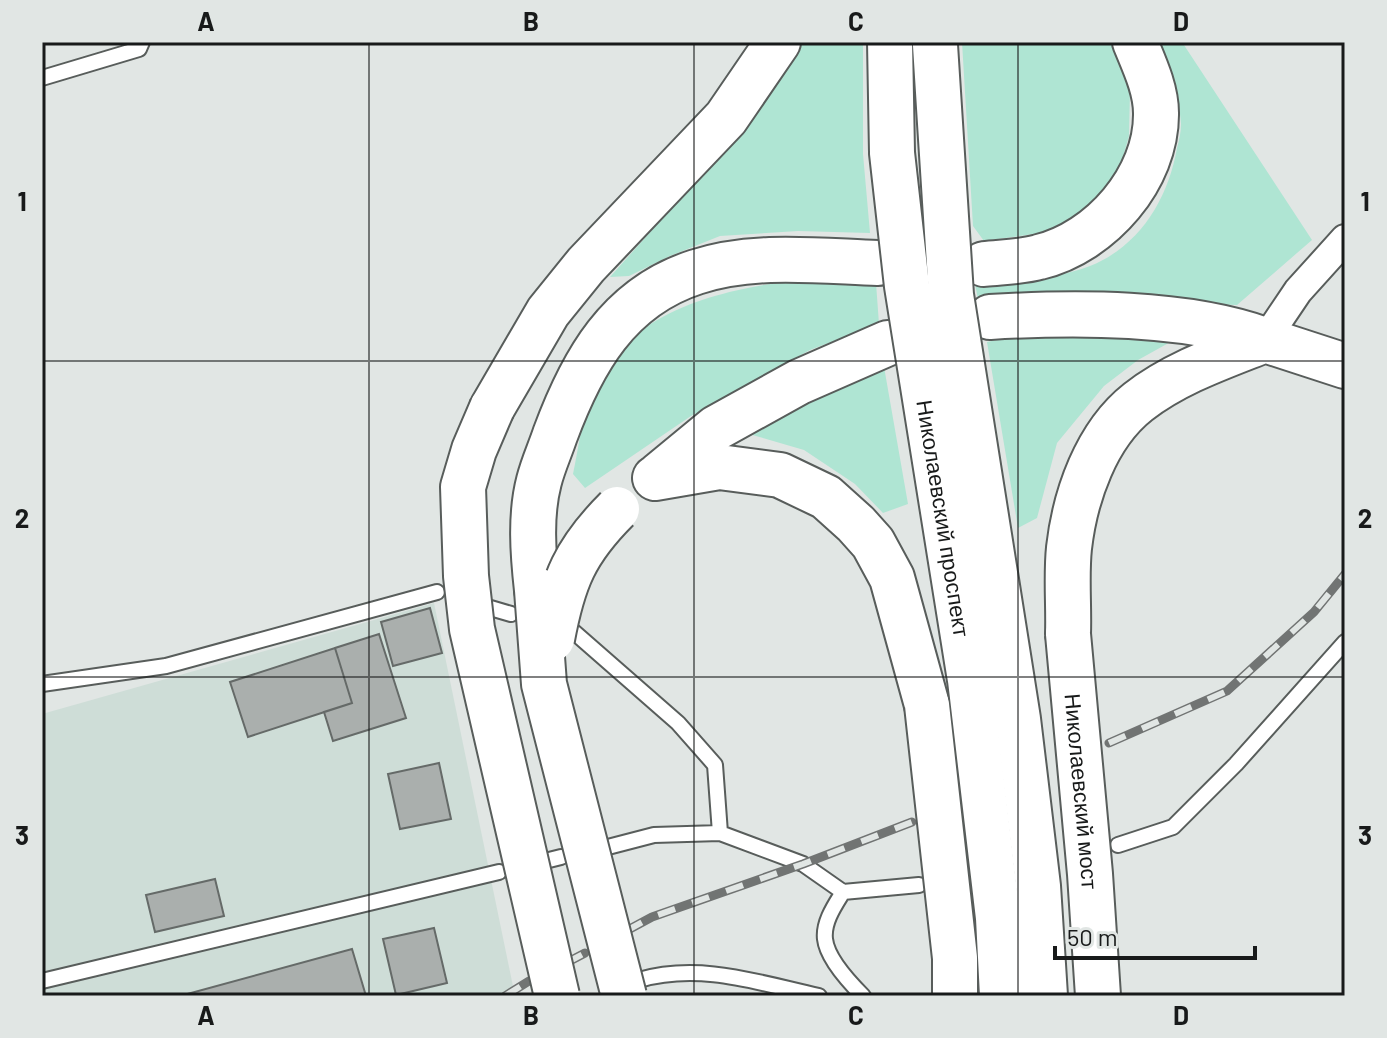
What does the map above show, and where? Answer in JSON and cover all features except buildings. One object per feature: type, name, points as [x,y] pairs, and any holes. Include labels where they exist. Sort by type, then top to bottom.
[{"type":"main road","points":[[557,996],[472,629],[463,487],[474,450],[492,408],[548,312],[586,265],[726,118],[778,42]]},
{"type":"main road","name":"Николаевский проспект","points":[[890,42],[892,153],[907,286],[970,680],[998,918],[1002,996]]},
{"type":"main road","points":[[984,264],[1040,257],[1084,238],[1113,214],[1140,176],[1151,149],[1156,112],[1150,81],[1135,42]]},
{"type":"main road","name":"Николаевский проспект","points":[[935,44],[951,295],[1018,719],[1038,886],[1045,996]]},
{"type":"main road","points":[[631,988],[544,684],[532,544],[538,482],[585,364],[625,312],[658,289],[697,271],[748,261],[878,263]]},
{"type":"main road","points":[[990,317],[1103,314],[1236,329],[1345,366]]},
{"type":"main road","name":"Николаевский мост","points":[[1098,996],[1068,634],[1069,548],[1084,482],[1111,429],[1139,401],[1186,373],[1265,340]]},
{"type":"main road","points":[[544,684],[558,610],[575,559],[592,534],[632,493],[716,428],[799,382],[888,343]]},
{"type":"main road","points":[[655,478],[719,467],[780,475],[826,497],[873,543],[892,578],[927,705],[955,958],[955,996]]},
{"type":"street","points":[[1265,340],[1298,291],[1345,239]]},
{"type":"lane","points":[[42,78],[139,49],[142,42]]},
{"type":"lane","points":[[42,684],[166,666],[437,592]]},
{"type":"lane","points":[[487,607],[511,614]]},
{"type":"lane","points":[[574,632],[678,723],[715,765],[720,833]]},
{"type":"lane","points":[[1118,845],[1173,827],[1236,764],[1345,642]]},
{"type":"lane","points":[[604,848],[654,835],[720,833],[803,864],[843,892],[919,885]]},
{"type":"lane","points":[[541,862],[561,857]]},
{"type":"lane","points":[[42,981],[499,872]]},
{"type":"lane","points":[[843,892],[830,913],[825,939],[842,975],[863,996]]},
{"type":"lane","points":[[631,988],[666,972],[706,972],[819,996]]},
{"type":"shaded area","points":[[434,603],[515,996],[42,996],[42,714]]},
{"type":"green space","points":[[798,42],[863,42],[863,154],[870,233],[798,231],[720,236],[629,276],[610,277],[726,147]]},
{"type":"green space","points":[[962,42],[1117,42],[1130,91],[1129,136],[1118,175],[1087,210],[1048,232],[984,241],[973,226]]},
{"type":"green space","points":[[1159,42],[1182,42],[1312,240],[1237,305],[978,299],[975,284],[1048,277],[1090,266],[1123,246],[1149,219],[1167,185],[1181,127],[1174,82]]},
{"type":"green space","points":[[810,279],[876,283],[879,324],[810,350],[691,416],[585,488],[573,474],[588,402],[603,371],[624,345],[649,325],[711,297]]},
{"type":"green space","points":[[1117,332],[1174,340],[1138,360],[1104,386],[1057,443],[1037,518],[1018,528],[987,342],[1025,334]]},
{"type":"green space","points":[[883,361],[908,504],[883,513],[855,484],[804,450],[749,434]]},
{"type":"railway","points":[[1109,743],[1227,691],[1314,612],[1345,574]]},
{"type":"railway","points":[[626,931],[652,917],[912,822]]},
{"type":"railway","points":[[566,963],[585,953]]},
{"type":"railway","points":[[505,996],[529,981]]}]
